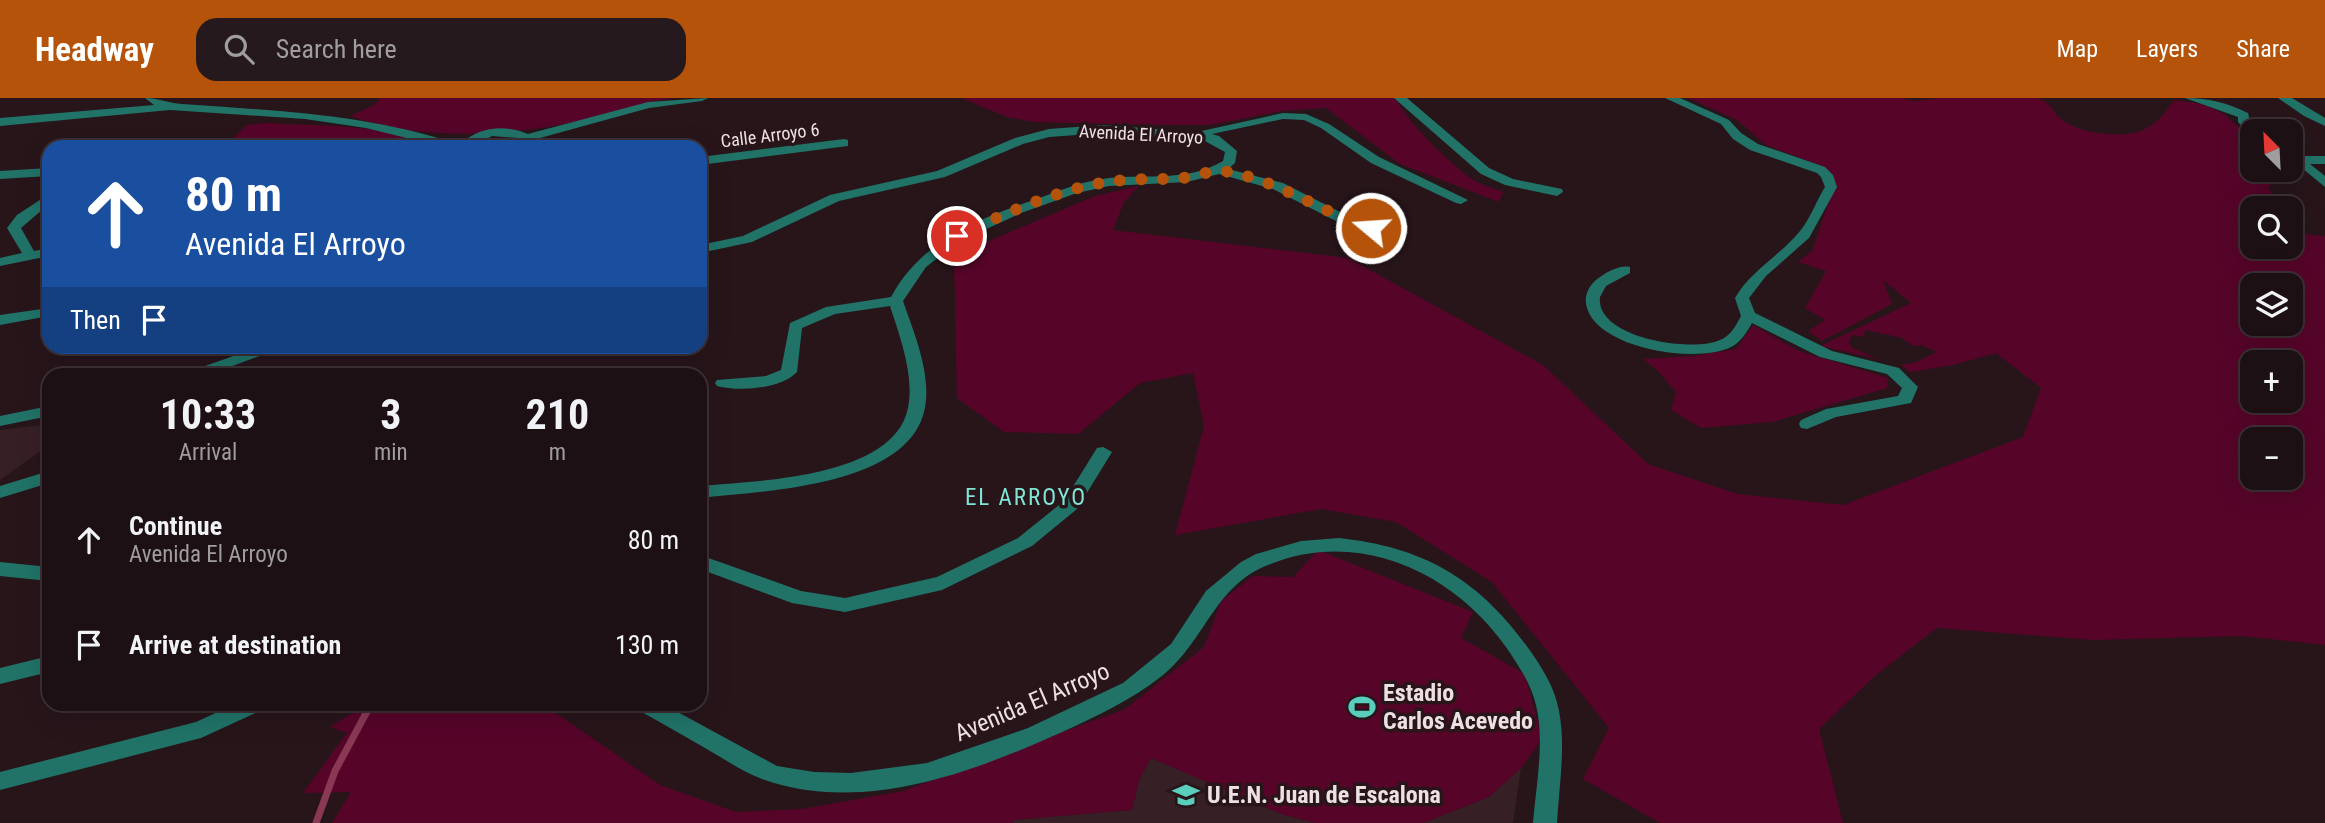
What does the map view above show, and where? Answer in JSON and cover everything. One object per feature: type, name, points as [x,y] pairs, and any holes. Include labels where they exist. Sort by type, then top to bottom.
[{"type":"street","points":[[103,111],[141,98]]},
{"type":"street","points":[[151,98],[171,107]]},
{"type":"street","points":[[528,140],[648,105],[702,98]]},
{"type":"street","points":[[1400,98],[1485,171],[1508,182],[1557,192]]},
{"type":"street","points":[[1671,98],[1725,122],[1737,136],[1754,147],[1808,164],[1827,175],[1831,187],[1805,233],[1765,273],[1748,284],[1742,298],[1749,316],[1826,354],[1893,371],[1910,387],[1905,400],[1832,413],[1807,424]]},
{"type":"street","points":[[2191,98],[2237,111],[2244,115],[2244,119]]},
{"type":"street","points":[[2284,98],[2308,114],[2325,121]]},
{"type":"street","points":[[0,122],[171,107],[288,113],[435,140]]},
{"type":"street","points":[[1192,135],[1253,120],[1297,114],[1325,126],[1388,167],[1461,201]]},
{"type":"street","points":[[423,136],[510,132],[575,125]]},
{"type":"street","name":"Avenida El Arroyo","points":[[707,248],[747,239],[835,198],[918,180],[961,167],[1011,144],[1065,130],[1192,135],[1215,139],[1231,151],[1229,163],[1219,170],[1184,178],[1107,182],[1083,187],[1008,213],[937,248],[905,281],[896,301]]},
{"type":"street","points":[[510,132],[523,136],[522,140]]},
{"type":"street","points":[[473,140],[492,133]]},
{"type":"street","name":"Calle Arroyo 6","points":[[707,160],[844,143]]},
{"type":"street","points":[[2325,160],[2304,160],[2306,169],[2325,184]]},
{"type":"street","points":[[1219,170],[1278,186],[1341,218],[1371,228]]},
{"type":"street","points":[[0,175],[42,172]]},
{"type":"street","points":[[30,256],[14,228],[22,218],[42,203]]},
{"type":"street","points":[[0,262],[42,253]]},
{"type":"street","points":[[1625,270],[1599,284],[1592,297],[1592,312],[1603,324],[1636,341],[1685,351],[1720,346],[1741,332],[1749,316]]},
{"type":"street","points":[[707,491],[802,480],[843,472],[884,453],[906,435],[916,412],[915,377],[908,338],[896,301],[833,309],[810,316],[795,326],[793,362],[789,372],[779,378],[762,381],[723,383]]},
{"type":"street","points":[[0,320],[42,313]]},
{"type":"street","points":[[215,368],[256,354]]},
{"type":"street","points":[[0,421],[42,412]]},
{"type":"street","points":[[707,565],[799,598],[845,605],[942,583],[1025,542],[1071,505],[1103,452]]},
{"type":"street","points":[[0,492],[42,479]]},
{"type":"street","name":"Avenida El Arroyo","points":[[658,711],[743,761],[776,775],[852,783],[945,767],[1048,729],[1121,695],[1182,644],[1209,601],[1248,566],[1293,548],[1316,544],[1370,547],[1403,556],[1462,586],[1496,618],[1514,640],[1542,690],[1549,715],[1545,823]]},
{"type":"street","points":[[0,569],[42,573]]},
{"type":"street","points":[[0,676],[42,666]]},
{"type":"street","points":[[0,781],[201,729],[239,711]]},
{"type":"shaded area","points":[[380,98],[675,98],[543,128],[459,134],[403,129],[350,116],[374,105]]},
{"type":"shaded area","points":[[961,98],[1396,98],[1408,118],[1463,173],[1503,192],[1499,202],[1400,164],[1326,108],[1281,111],[1210,125],[1034,122],[1007,117]]},
{"type":"shaded area","points":[[1688,98],[1901,98],[1914,101],[1939,98],[2038,98],[2070,125],[2089,132],[2111,134],[2133,133],[2150,126],[2174,100],[2203,104],[2224,114],[2240,129],[2240,182],[2273,182],[2268,188],[2273,196],[2240,196],[2240,259],[2303,259],[2303,233],[2325,236],[2325,645],[2242,636],[2093,640],[1937,628],[1876,675],[1819,729],[1843,823],[1660,823],[1583,779],[1609,728],[1492,582],[1396,522],[1321,509],[1175,535],[1204,426],[1193,373],[1140,383],[1078,434],[1004,432],[957,398],[954,256],[1095,196],[1139,186],[1124,202],[1113,230],[1348,258],[1543,365],[1648,464],[1738,494],[1843,505],[2023,437],[2041,388],[1996,353],[1953,365],[1911,372],[1900,365],[1916,362],[1937,352],[1921,345],[1913,346],[1902,338],[1866,330],[1863,337],[1852,335],[1849,342],[1852,348],[1878,359],[1820,346],[1911,303],[1883,280],[1892,304],[1822,341],[1808,331],[1825,320],[1805,308],[1826,271],[1798,262],[1812,251],[1835,184],[1822,166],[1766,145],[1737,120]]},
{"type":"shaded area","points":[[266,123],[332,126],[375,130],[420,140],[231,140],[247,125]]},
{"type":"shaded area","points":[[1753,325],[1799,351],[1888,378],[1887,388],[1772,422],[1701,428],[1671,410],[1676,392],[1656,369],[1643,359],[1692,356],[1736,349]]},
{"type":"shaded area","points":[[42,425],[42,450],[0,480],[0,430]]},
{"type":"shaded area","points":[[1318,550],[1473,612],[1461,638],[1525,674],[1542,739],[1521,768],[1489,797],[1423,823],[1316,823],[1281,814],[1151,758],[1139,780],[1132,810],[1014,820],[1013,823],[332,823],[351,792],[303,793],[347,733],[330,727],[355,711],[553,711],[660,785],[736,812],[802,809],[903,791],[1125,709],[1204,647],[1221,601],[1253,576],[1293,577]]},
{"type":"shaded area","name":"U.E.N. Juan de Escalona","points":[[1151,758],[1281,814],[1316,823],[1013,823],[1013,820],[1132,810],[1139,780]]},
{"type":"shaded area","name":"U.E.N. Juan de Escalona","points":[[1521,768],[1513,823],[1423,823],[1489,797]]},
{"type":"waterway","points":[[316,823],[335,771],[367,711]]},
{"type":"place","name":"Estadio Carlos Acevedo","points":[[1362,707]]},
{"type":"place","name":"U.E.N. Juan de Escalona","points":[[1186,795]]},
{"type":"district","name":"EL ARROYO","points":[[1026,497]]},
{"type":"route","points":[[957,236],[1008,213],[1083,187],[1107,182],[1184,178],[1219,170],[1278,186],[1341,218],[1371,228]]}]
